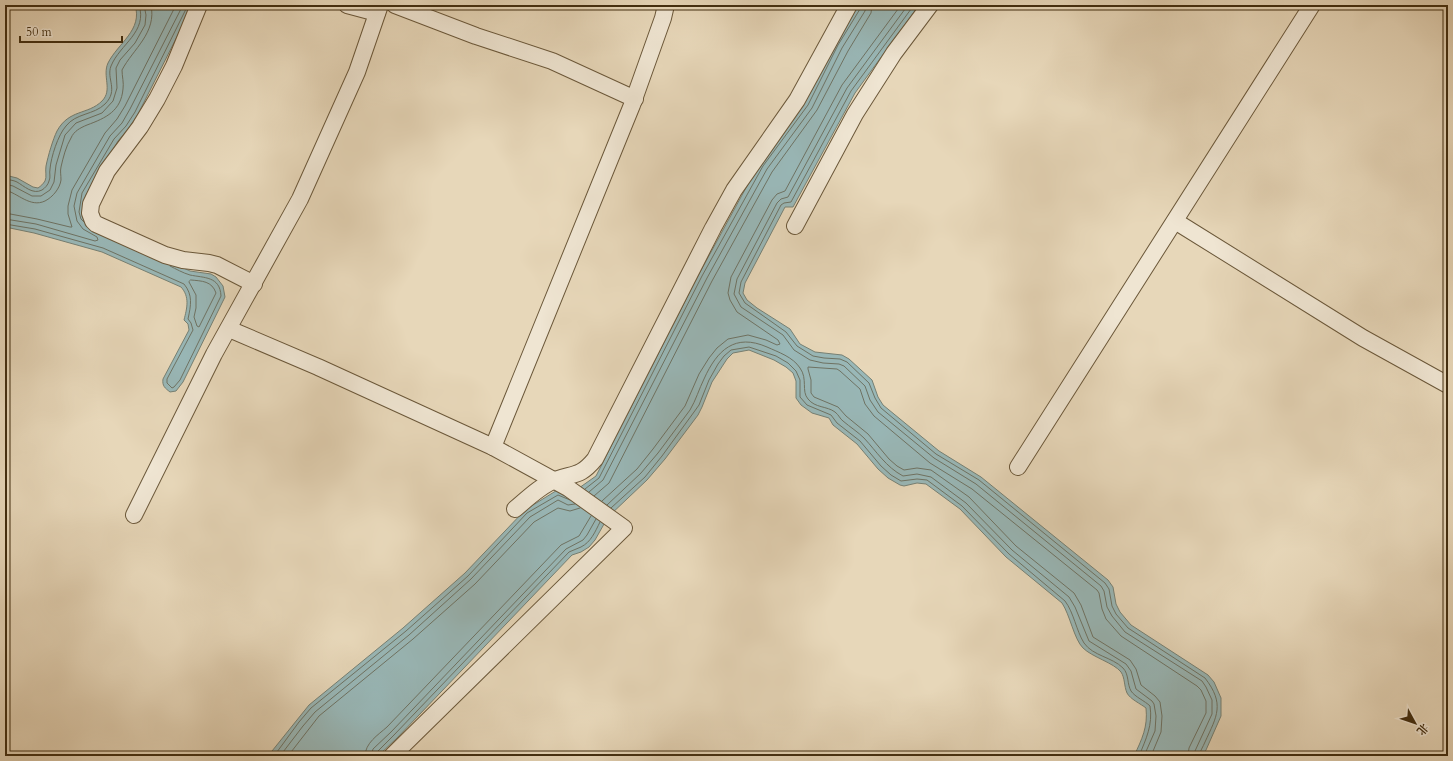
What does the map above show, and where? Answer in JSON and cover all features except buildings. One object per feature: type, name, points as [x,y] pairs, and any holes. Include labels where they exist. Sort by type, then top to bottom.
[{"type":"street","points":[[199,5],[166,83],[140,127],[107,171],[91,204],[90,213],[96,224],[165,255],[183,260],[217,265],[254,284]]},
{"type":"street","points":[[134,515],[214,354],[300,199],[357,72],[378,9],[347,5]]},
{"type":"street","points":[[395,5],[476,36],[552,61],[635,99]]},
{"type":"street","points":[[493,447],[635,99],[663,18],[666,5]]},
{"type":"street","points":[[515,509],[534,493],[561,484],[579,474],[590,466],[595,459],[716,222],[734,190],[797,100],[849,5]]},
{"type":"street","points":[[796,226],[855,114],[894,54],[930,5]]},
{"type":"street","points":[[1018,467],[1312,5]]},
{"type":"street","points":[[1175,221],[1363,338],[1448,385]]},
{"type":"street","points":[[229,329],[318,367],[493,447],[561,484],[624,528],[392,756]]},
{"type":"water","points":[[135,5],[193,5],[138,114],[118,141],[86,195],[83,206],[97,227],[190,271],[211,274],[216,277],[223,286],[225,297],[183,382],[176,391],[170,392],[164,387],[163,379],[189,330],[188,324],[184,320],[187,299],[181,287],[102,252],[34,233],[5,227],[5,175],[17,178],[33,187],[38,188],[42,185],[46,178],[46,166],[54,138],[62,124],[67,119],[97,105],[105,97],[107,92],[106,68],[112,56],[133,29],[137,14]]},
{"type":"water","points":[[858,5],[919,5],[855,93],[793,207],[785,207],[745,283],[743,293],[747,300],[757,308],[790,329],[800,344],[815,352],[842,355],[849,359],[872,380],[878,397],[883,405],[939,451],[981,477],[1108,580],[1113,587],[1116,604],[1120,612],[1131,625],[1208,675],[1214,682],[1221,698],[1221,716],[1202,756],[1134,756],[1145,727],[1146,708],[1128,695],[1124,679],[1118,669],[1083,648],[1077,639],[1062,603],[1006,557],[960,509],[926,484],[917,483],[904,486],[888,478],[878,469],[857,444],[833,425],[829,418],[812,413],[801,405],[796,398],[796,381],[793,373],[774,360],[749,350],[733,353],[727,359],[712,382],[698,415],[647,480],[608,517],[595,540],[589,547],[572,555],[378,756],[268,756],[309,705],[403,628],[465,573],[525,510],[559,489],[579,488],[596,476],[699,274],[759,164]]}]
